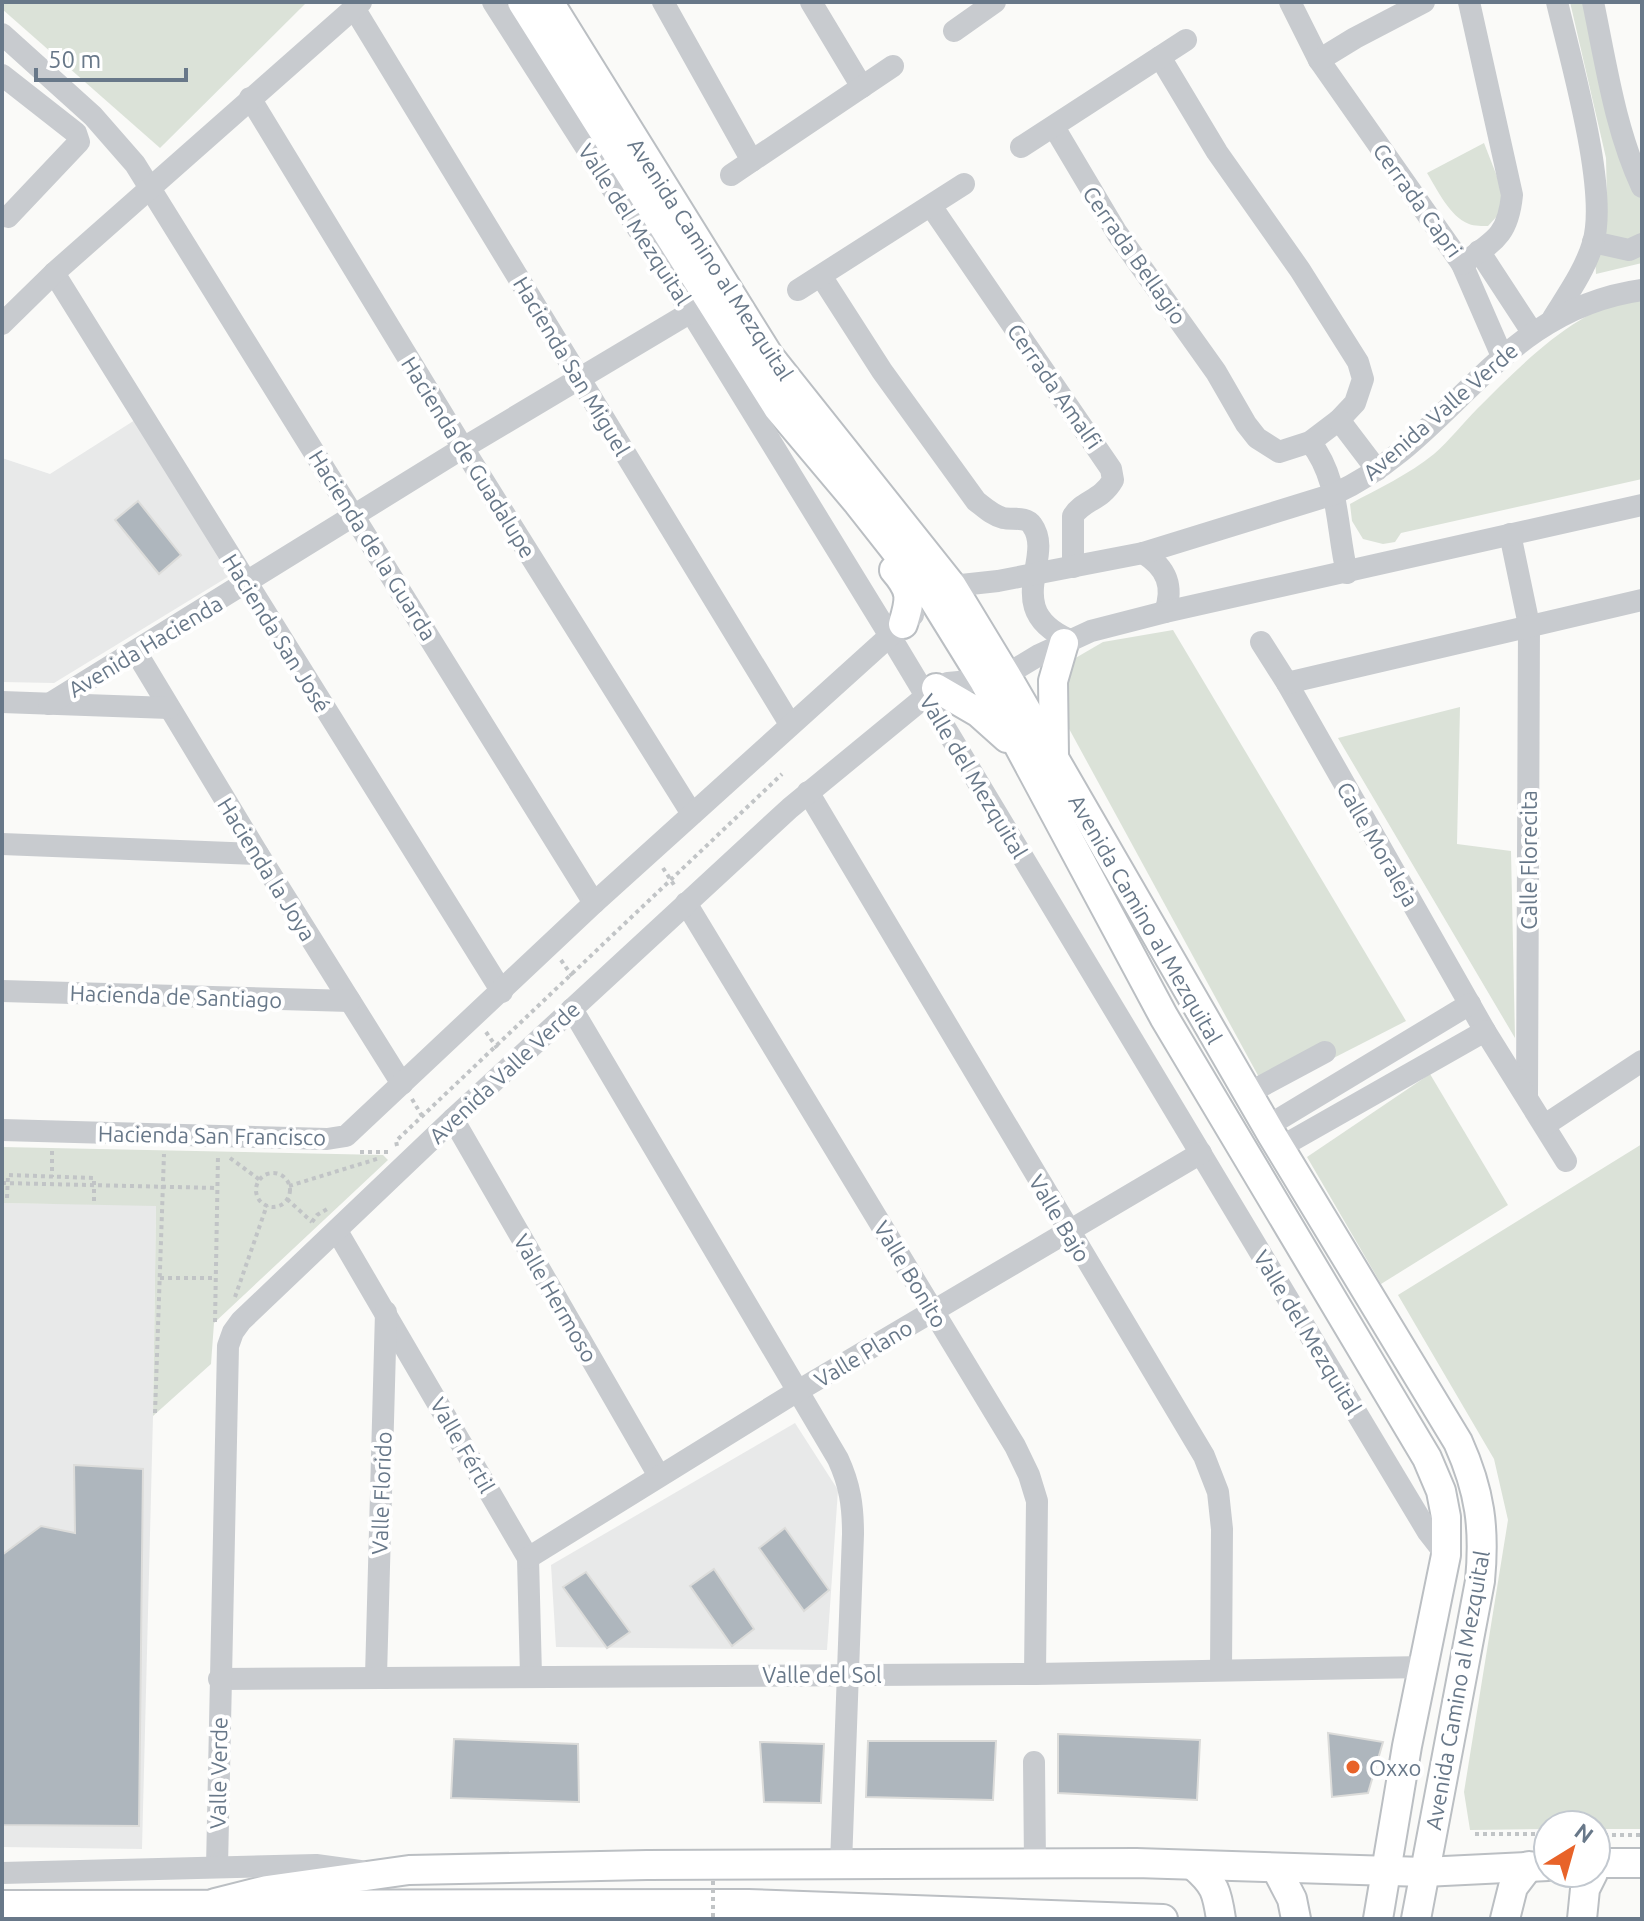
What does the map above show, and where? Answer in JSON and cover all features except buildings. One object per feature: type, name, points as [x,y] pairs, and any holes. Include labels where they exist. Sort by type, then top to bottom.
[{"type":"main road","name":"Avenida Camino al Mezquital","points":[[522,2],[778,408],[858,503],[942,592]]},
{"type":"main road","name":"Avenida Camino al Mezquital","points":[[549,2],[769,356],[942,592],[1041,760],[1247,1094],[1258,1138],[1260,1178],[1427,1458],[1441,1491],[1446,1517],[1446,1555],[1407,1746],[1378,1919]]},
{"type":"main road","points":[[778,408],[817,479],[906,583],[910,598],[896,630]]},
{"type":"main road","points":[[931,692],[964,703],[1041,760],[1053,681],[1067,642]]},
{"type":"main road","name":"Avenida Camino al Mezquital","points":[[1041,760],[1120,939],[1258,1138],[1458,1442],[1472,1474],[1484,1541],[1480,1581],[1416,1919]]},
{"type":"main road","points":[[1612,1866],[1642,1863]]},
{"type":"main road","points":[[215,1903],[267,1890],[409,1870],[647,1865],[1035,1864],[1424,1872],[1532,1866]]},
{"type":"main road","points":[[1194,1866],[1211,1880],[1218,1897],[1221,1919]]},
{"type":"main road","points":[[1276,1868],[1292,1899],[1296,1919]]},
{"type":"main road","points":[[1505,1919],[1513,1887],[1532,1871]]},
{"type":"main road","points":[[1582,1919],[1585,1889]]},
{"type":"main road","points":[[2,1905],[748,1904],[1163,1919]]},
{"type":"street","name":"Valle del Mezquital","points":[[493,2],[896,630],[1201,1153],[1428,1532],[1446,1555]]},
{"type":"street","points":[[663,2],[752,161]]},
{"type":"street","points":[[811,2],[862,87]]},
{"type":"street","name":"Cerrada Capri","points":[[1290,2],[1319,60],[1470,258],[1502,233],[1510,214],[1512,195],[1469,2]]},
{"type":"street","points":[[1319,60],[1424,2]]},
{"type":"street","points":[[1553,318],[1580,272],[1593,242],[1596,226],[1593,176],[1584,119],[1557,2]]},
{"type":"street","points":[[1593,2],[1628,158],[1642,187]]},
{"type":"street","points":[[2,324],[54,273],[357,5]]},
{"type":"street","name":"Hacienda San Miguel","points":[[357,5],[790,724]]},
{"type":"street","points":[[954,31],[981,6]]},
{"type":"street","name":"Hacienda de la Guarda","points":[[2,34],[93,116],[135,164],[594,903]]},
{"type":"street","points":[[1021,147],[1186,40]]},
{"type":"street","name":"Cerrada Bellagio","points":[[1054,127],[1117,233],[1216,372],[1257,438],[1279,452],[1310,442],[1355,403],[1363,379],[1358,362],[1300,270],[1217,152],[1160,57]]},
{"type":"street","points":[[731,175],[893,66]]},
{"type":"street","points":[[2,75],[76,133],[79,142],[4,216]]},
{"type":"street","name":"Hacienda de Guadalupe","points":[[250,98],[463,448],[692,814]]},
{"type":"street","points":[[798,290],[964,184]]},
{"type":"street","name":"Cerrada Amalfi","points":[[931,206],[1111,469],[1113,480],[1108,489],[1092,502],[1081,506],[1073,516],[1073,567]]},
{"type":"street","points":[[1593,242],[1629,250],[1642,244]]},
{"type":"street","points":[[1470,258],[1532,332]]},
{"type":"street","points":[[1470,258],[1502,356]]},
{"type":"street","name":"Hacienda San José","points":[[54,273],[502,992]]},
{"type":"street","points":[[821,276],[882,371],[976,501],[989,512],[1024,519],[1034,527],[1038,541],[1033,598],[1042,621],[1067,642]]},
{"type":"street","name":"Avenida Valle Verde","points":[[942,592],[1143,553],[1334,494],[1377,470],[1502,356],[1553,318],[1589,304],[1642,290]]},
{"type":"street","name":"Avenida Hacienda","points":[[49,704],[463,448],[691,312]]},
{"type":"street","points":[[1339,420],[1377,470]]},
{"type":"street","points":[[1310,442],[1323,461],[1334,494],[1347,573]]},
{"type":"street","name":"Avenida Valle Verde","points":[[228,1346],[241,1321],[453,1119],[808,792],[931,692],[948,683],[995,678],[1091,631],[1642,505]]},
{"type":"street","name":"Calle Florecita","points":[[1510,534],[1529,625],[1527,1096]]},
{"type":"street","points":[[1143,553],[1159,565],[1169,584],[1170,599],[1165,612]]},
{"type":"street","points":[[402,1084],[752,758],[942,592]]},
{"type":"street","points":[[1287,683],[1642,600]]},
{"type":"street","name":"Calle Moraleja","points":[[1261,642],[1485,1031],[1566,1161]]},
{"type":"street","name":"Hacienda la Joya","points":[[136,652],[402,1084]]},
{"type":"street","name":"Avenida Hacienda","points":[[2,702],[169,708]]},
{"type":"street","name":"Valle Bajo","points":[[808,792],[1204,1456],[1218,1492],[1222,1529],[1221,1669]]},
{"type":"street","points":[[2,844],[258,854]]},
{"type":"street","name":"Valle Bonito","points":[[686,903],[1015,1446],[1029,1475],[1037,1501],[1035,1674]]},
{"type":"street","name":"Hacienda de Santiago","points":[[2,991],[350,1001]]},
{"type":"street","points":[[579,1002],[848,1481],[852,1498],[841,1864]]},
{"type":"street","points":[[1258,1138],[1388,1052],[1470,1004]]},
{"type":"street","points":[[1258,1138],[1403,1079],[1485,1031]]},
{"type":"street","points":[[1247,1094],[1325,1052]]},
{"type":"street","points":[[1388,1052],[1403,1079]]},
{"type":"street","points":[[1545,1125],[1642,1061]]},
{"type":"street","name":"Hacienda San Francisco","points":[[2,1130],[327,1139],[346,1136],[402,1084]]},
{"type":"street","name":"Valle Hermoso","points":[[453,1119],[659,1476]]},
{"type":"street","name":"Valle Plano","points":[[528,1558],[796,1392],[1201,1153]]},
{"type":"street","name":"Valle Fértil","points":[[337,1231],[528,1558],[531,1676]]},
{"type":"street","name":"Valle Florido","points":[[376,1676],[386,1311]]},
{"type":"street","points":[[219,1679],[228,1346]]},
{"type":"street","name":"Valle del Sol","points":[[219,1679],[1035,1674],[1424,1667]]},
{"type":"street","name":"Valle Verde","points":[[217,1867],[219,1679]]},
{"type":"street","points":[[1034,1762],[1035,1864]]},
{"type":"street","points":[[2,1873],[316,1865],[377,1873]]},
{"type":"path","points":[[752,758],[772,784]]},
{"type":"path","points":[[289,1186],[398,1152],[396,1141],[782,774]]},
{"type":"path","points":[[652,850],[686,903]]},
{"type":"path","points":[[551,945],[571,974],[579,1002]]},
{"type":"path","points":[[475,1017],[510,1066]]},
{"type":"path","points":[[402,1084],[435,1136]]},
{"type":"path","points":[[52,1145],[52,1177]]},
{"type":"path","points":[[155,1413],[164,1147]]},
{"type":"path","points":[[228,1346],[215,1325],[218,1149],[260,1180]]},
{"type":"path","points":[[270,1173],[277,1173],[288,1181],[289,1186],[287,1199],[276,1206],[267,1205],[257,1193],[260,1180],[270,1173]]},
{"type":"path","points":[[7,1198],[5,1183],[8,1175],[94,1178],[94,1201]]},
{"type":"path","points":[[5,1183],[217,1188]]},
{"type":"path","points":[[287,1199],[312,1223]]},
{"type":"path","points":[[235,1298],[267,1205]]},
{"type":"path","points":[[160,1278],[216,1278]]},
{"type":"path","points":[[1475,1834],[1532,1834]]},
{"type":"path","points":[[1612,1835],[1642,1835]]},
{"type":"path","points":[[713,1881],[713,1919]]},
{"type":"shaded area","points":[[2,2],[307,2],[160,148],[2,9]]},
{"type":"shaded area","points":[[1570,2],[1584,2],[1642,191],[1642,263],[1596,274],[1595,255],[1604,234],[1607,201],[1606,158]]},
{"type":"shaded area","points":[[1484,143],[1505,197],[1499,214],[1488,226],[1476,226],[1455,215],[1427,173]]},
{"type":"shaded area","points":[[1642,297],[1642,479],[1401,533],[1395,542],[1383,544],[1363,539],[1352,521],[1350,504],[1404,475],[1434,454],[1512,374],[1573,324],[1619,302]]},
{"type":"shaded area","points":[[135,420],[231,575],[54,683],[2,682],[2,458],[50,474]]},
{"type":"shaded area","points":[[1173,630],[1406,1021],[1267,1092],[1061,714],[1060,667],[1103,642]]},
{"type":"shaded area","points":[[1460,707],[1457,844],[1511,851],[1515,1038],[1338,738]]},
{"type":"shaded area","points":[[1430,1074],[1508,1205],[1381,1284],[1307,1157]]},
{"type":"shaded area","points":[[1642,1144],[1642,1829],[1612,1829],[1612,1809],[1532,1809],[1532,1829],[1470,1830],[1464,1792],[1508,1520],[1494,1459],[1398,1295]]},
{"type":"shaded area","points":[[2,1147],[383,1155],[388,1160],[214,1323],[211,1364],[153,1416],[156,1206],[2,1203]]},
{"type":"shaded area","points":[[2,1203],[156,1205],[142,1849],[2,1847]]},
{"type":"shaded area","points":[[795,1423],[838,1490],[827,1650],[556,1647],[551,1565]]},
{"type":"place","name":"Oxxo","points":[[1353,1767]]}]
